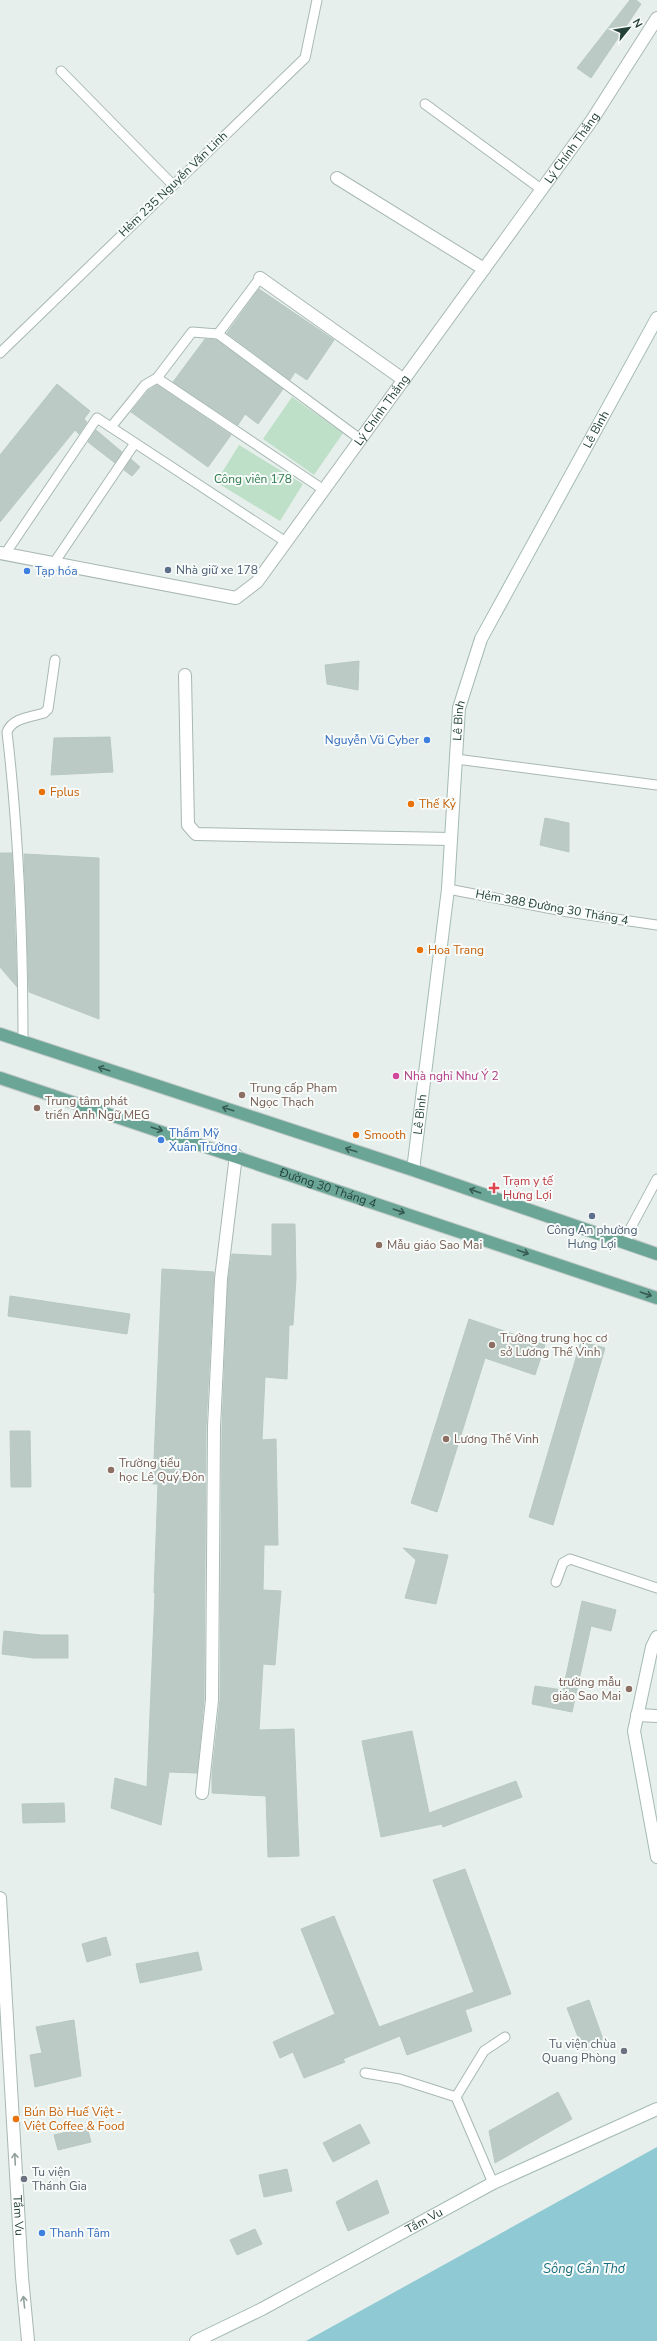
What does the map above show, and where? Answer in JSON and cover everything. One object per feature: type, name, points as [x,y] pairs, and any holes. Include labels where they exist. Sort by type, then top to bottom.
[{"type":"main road","points":[[0,1034],[413,1170],[657,1254]]},
{"type":"main road","name":"Đường 30 Tháng 4","points":[[0,1078],[236,1155],[657,1298]]},
{"type":"street","name":"Lý Chính Thắng","points":[[2,554],[236,598],[257,582],[592,120],[657,18]]},
{"type":"street","points":[[337,178],[484,270]]},
{"type":"street","points":[[260,278],[404,380]]},
{"type":"street","name":"Lê Bình","points":[[413,1170],[448,889],[459,708],[481,639],[657,318]]},
{"type":"street","points":[[185,675],[188,825],[196,834],[451,839]]},
{"type":"street","points":[[202,1793],[212,1700],[214,1427],[221,1279],[236,1155]]},
{"type":"street","points":[[657,1637],[652,1647],[634,1731],[657,1858]]},
{"type":"street","points":[[637,1715],[657,1716]]},
{"type":"street","name":"Tầm Vu","points":[[0,1898],[22,2277],[28,2341]]},
{"type":"street","name":"Tầm Vu","points":[[196,2341],[262,2309],[493,2183],[657,2108]]},
{"type":"lane","name":"Hẻm 235 Nguyễn Văn Linh","points":[[0,353],[172,184],[305,58],[317,0]]},
{"type":"lane","points":[[61,71],[172,184]]},
{"type":"lane","points":[[425,104],[541,190]]},
{"type":"lane","points":[[218,334],[260,278]]},
{"type":"lane","points":[[110,427],[145,385],[157,378],[192,332],[218,334],[360,439]]},
{"type":"lane","points":[[157,378],[324,490]]},
{"type":"lane","points":[[2,554],[97,418],[286,542]]},
{"type":"lane","points":[[54,563],[135,443]]},
{"type":"lane","points":[[23,1042],[24,973],[12,779],[7,732],[10,725],[14,722],[44,712],[48,709],[55,660]]},
{"type":"lane","points":[[456,759],[657,785]]},
{"type":"lane","name":"Hẻm 388 Đường 30 Tháng 4","points":[[448,889],[568,912],[657,925]]},
{"type":"lane","points":[[627,1244],[629,1231],[657,1179]]},
{"type":"lane","points":[[556,1582],[563,1563],[570,1559],[657,1588]]},
{"type":"lane","points":[[456,2096],[484,2051],[505,2037]]},
{"type":"lane","points":[[365,2073],[400,2079],[456,2096]]},
{"type":"lane","points":[[456,2096],[493,2183]]},
{"type":"green space","name":"Công viên 178","points":[[292,397],[343,433],[314,475],[263,439]]},
{"type":"green space","name":"Công viên 178","points":[[239,445],[303,484],[280,521],[216,482]]},
{"type":"water","name":"Sông Cần Thơ","points":[[657,2147],[657,2341],[306,2341]]},
{"type":"building","points":[[630,0],[636,0],[641,4],[591,78],[577,68]]},
{"type":"building","points":[[259,289],[334,340],[307,380],[295,372],[290,380],[227,333]]},
{"type":"building","points":[[205,339],[216,340],[283,389],[258,424],[245,414],[238,425],[173,382]]},
{"type":"building","points":[[57,384],[90,411],[84,419],[87,422],[79,434],[75,430],[0,522],[0,455]]},
{"type":"building","points":[[157,385],[231,435],[208,467],[131,412],[149,390]]},
{"type":"building","points":[[96,430],[122,452],[115,463],[88,442]]},
{"type":"building","points":[[131,459],[140,467],[132,476],[124,470]]},
{"type":"building","points":[[359,661],[358,690],[327,684],[325,665]]},
{"type":"building","points":[[110,737],[113,772],[51,775],[54,738]]},
{"type":"building","points":[[545,818],[569,823],[569,852],[540,845]]},
{"type":"building","points":[[0,853],[12,853],[17,987],[0,967]]},
{"type":"building","points":[[24,854],[99,858],[99,1019],[29,992]]},
{"type":"building","points":[[272,1224],[295,1224],[296,1278],[293,1325],[289,1325],[287,1379],[265,1377],[262,1440],[276,1439],[278,1545],[264,1545],[263,1590],[281,1591],[275,1665],[263,1664],[259,1730],[294,1729],[299,1856],[268,1857],[266,1796],[212,1793],[212,1774],[220,1700],[222,1427],[228,1280],[232,1254],[272,1256]]},
{"type":"building","points":[[162,1269],[214,1272],[206,1427],[204,1700],[197,1773],[169,1772],[161,1825],[111,1808],[115,1778],[147,1787],[158,1484],[153,1484]]},
{"type":"building","points":[[10,1296],[130,1314],[127,1334],[8,1316]]},
{"type":"building","name":"Lương Thế Vinh","points":[[469,1319],[545,1345],[535,1375],[485,1358],[437,1512],[411,1503]]},
{"type":"building","points":[[581,1341],[605,1348],[553,1525],[529,1517]]},
{"type":"building","points":[[10,1431],[30,1431],[31,1487],[11,1487]]},
{"type":"building","points":[[403,1548],[448,1555],[436,1604],[405,1598],[416,1560]]},
{"type":"building","points":[[582,1601],[616,1610],[611,1631],[591,1626],[572,1712],[532,1704],[535,1686],[563,1690]]},
{"type":"building","points":[[4,1631],[41,1635],[68,1635],[68,1658],[33,1658],[2,1654]]},
{"type":"building","points":[[412,1731],[429,1813],[516,1781],[522,1797],[443,1827],[442,1824],[381,1837],[362,1741]]},
{"type":"building","points":[[64,1803],[65,1822],[23,1823],[22,1804]]},
{"type":"building","points":[[465,1869],[511,1994],[465,2010],[472,2031],[407,2055],[400,2036],[343,2059],[345,2062],[304,2078],[293,2052],[280,2058],[273,2042],[335,2014],[301,1929],[334,1916],[379,2027],[474,1992],[433,1880]]},
{"type":"building","points":[[106,1937],[111,1955],[87,1962],[82,1944]]},
{"type":"building","points":[[198,1952],[202,1970],[140,1983],[136,1964]]},
{"type":"building","points":[[589,2000],[604,2042],[583,2050],[567,2008]]},
{"type":"building","points":[[74,2020],[81,2076],[35,2087],[30,2055],[42,2053],[36,2027]]},
{"type":"building","points":[[558,2092],[572,2119],[495,2163],[489,2131]]},
{"type":"building","points":[[360,2124],[370,2143],[333,2162],[323,2143]]},
{"type":"building","points":[[87,2127],[91,2142],[58,2150],[54,2135]]},
{"type":"building","points":[[287,2169],[292,2191],[264,2197],[259,2175]]},
{"type":"building","points":[[377,2180],[389,2213],[348,2231],[336,2202]]},
{"type":"building","points":[[255,2229],[262,2244],[237,2255],[230,2240]]},
{"type":"place","name":"Nhà giữ xe 178","points":[[168,570]]},
{"type":"place","name":"Tạp hóa","points":[[27,571]]},
{"type":"place","name":"Nguyễn Vũ Cyber","points":[[427,740]]},
{"type":"place","name":"Fplus","points":[[42,792]]},
{"type":"place","name":"Thế Kỷ","points":[[411,804]]},
{"type":"place","name":"Hoa Trang","points":[[420,950]]},
{"type":"place","name":"Nhà nghỉ Như Ý 2","points":[[396,1076]]},
{"type":"place","name":"Trung cấp Phạm Ngọc Thạch","points":[[242,1095]]},
{"type":"place","name":"Trung tâm phát triển Anh Ngữ MEG","points":[[37,1108]]},
{"type":"place","name":"Smooth","points":[[356,1135]]},
{"type":"place","name":"Thẩm Mỹ Xuân Trường","points":[[161,1140]]},
{"type":"place","name":"Trạm y tế Hưng Lợi","points":[[494,1188]]},
{"type":"place","name":"Công An phường Hưng Lợi","points":[[592,1216]]},
{"type":"place","name":"Mẫu giáo Sao Mai","points":[[379,1245]]},
{"type":"place","name":"Trường trung học cơ sở Lương Thế Vinh","points":[[492,1345]]},
{"type":"place","name":"Lương Thế Vinh","points":[[446,1439]]},
{"type":"place","name":"Trường tiểu học Lê Quý Đôn","points":[[111,1470]]},
{"type":"place","name":"trường mẫu giáo Sao Mai","points":[[629,1689]]},
{"type":"place","name":"Tu viện chùa Quang Phòng","points":[[624,2051]]},
{"type":"place","name":"Bún Bò Huế Việt - Việt Coffee & Food","points":[[16,2119]]},
{"type":"place","name":"Tu viện Thánh Gia","points":[[24,2179]]},
{"type":"place","name":"Thanh Tâm","points":[[42,2233]]}]
